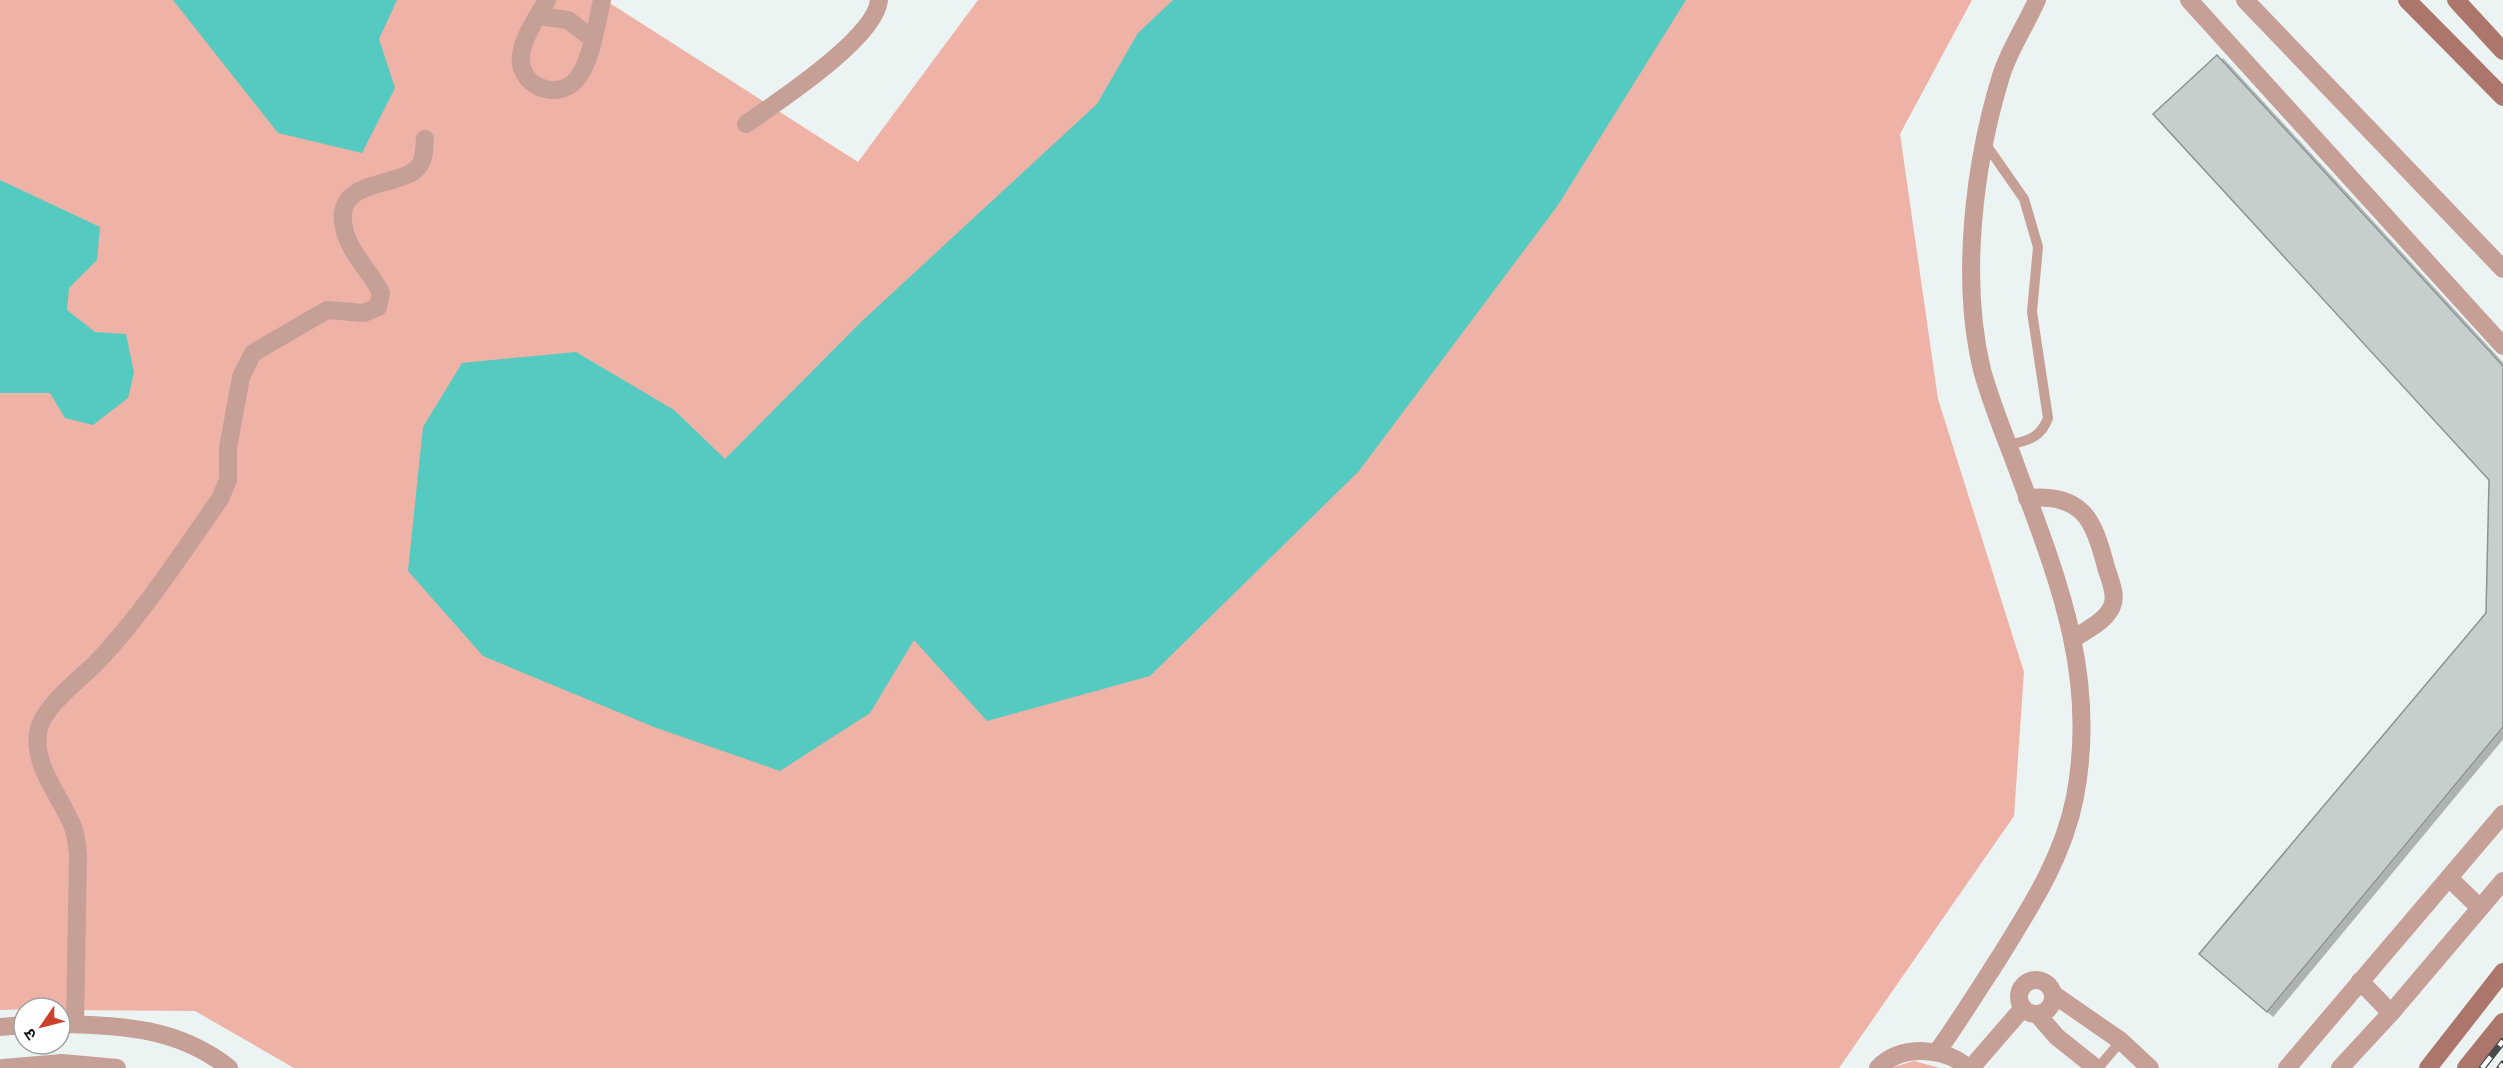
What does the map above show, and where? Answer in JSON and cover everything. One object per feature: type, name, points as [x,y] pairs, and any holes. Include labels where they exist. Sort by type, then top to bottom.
[{"type":"main road","points":[[2407,0],[2503,97]]},
{"type":"main road","points":[[2456,0],[2503,51]]},
{"type":"main road","points":[[2428,1068],[2503,972]]},
{"type":"main road","points":[[2466,1068],[2503,1022]]},
{"type":"street","points":[[593,39],[568,20],[542,8],[521,56],[525,75],[540,88],[560,90],[576,79],[593,39],[602,0]]},
{"type":"street","points":[[746,124],[803,82],[862,32],[874,16],[879,0]]},
{"type":"street","points":[[1937,1052],[2045,885],[2061,847],[2075,797],[2081,741],[2082,693],[2073,639],[2061,589],[1982,369],[1973,315],[1972,264],[1977,177],[2002,74],[2037,0]]},
{"type":"street","points":[[2189,0],[2503,346]]},
{"type":"street","points":[[2246,0],[2503,269]]},
{"type":"street","points":[[70,996],[78,854],[73,827],[41,760],[37,734],[41,722],[50,709],[105,653],[220,498],[228,480],[230,438],[241,377],[248,360],[264,347],[327,310],[364,313],[378,307],[381,293],[346,235],[344,213],[349,201],[361,189],[414,171],[422,160],[425,139]]},
{"type":"street","points":[[2027,498],[2053,496],[2069,502],[2084,514],[2097,532],[2114,593],[2113,604],[2106,616],[2073,639]]},
{"type":"street","points":[[2287,1068],[2503,814]]},
{"type":"street","points":[[2449,878],[2480,908]]},
{"type":"street","points":[[2340,1068],[2391,1014],[2503,881]]},
{"type":"street","points":[[2097,1068],[2057,1038],[2019,1000],[2020,991],[2025,983],[2042,980],[2053,994],[2121,1041],[2150,1068]]},
{"type":"street","points":[[2360,981],[2391,1014]]},
{"type":"street","points":[[1878,1068],[1909,1052],[1937,1052],[1960,1061],[1970,1068],[2030,1011],[2046,1011],[2052,1004],[2053,994]]},
{"type":"street","points":[[72,1024],[110,1024],[155,1031],[198,1047],[229,1068]]},
{"type":"street","points":[[3,1068],[62,1063],[117,1068]]},
{"type":"lane","points":[[1985,143],[2024,199],[2038,247],[2032,312],[2048,418],[2044,428],[2031,440],[2008,445]]},
{"type":"lane","points":[[2097,1068],[2121,1041]]},
{"type":"shaded area","points":[[0,0],[605,0],[858,162],[978,0],[1972,0],[1900,134],[1938,399],[2024,672],[2014,816],[1839,1068],[294,1068],[195,1011],[72,1010],[72,996],[12,996],[12,1010],[0,1010]]},
{"type":"shaded area","points":[[1914,1061],[1940,1068],[1890,1068]]},
{"type":"water","points":[[173,0],[397,0],[379,39],[395,88],[362,153],[278,133]]},
{"type":"water","points":[[1173,0],[1686,0],[1558,205],[1359,471],[1150,676],[987,721],[914,640],[870,713],[780,771],[654,727],[483,656],[408,571],[423,427],[462,363],[576,352],[674,410],[725,459],[861,322],[1097,104],[1138,33]]},
{"type":"water","points":[[0,180],[100,227],[97,260],[69,288],[67,310],[95,332],[126,334],[134,373],[128,398],[93,425],[65,418],[50,393],[0,393]]},
{"type":"building","points":[[2217,55],[2503,366],[2503,727],[2267,1012],[2199,954],[2486,613],[2489,480],[2153,114]]},
{"type":"railway","points":[[2482,1068],[2503,1041]]},
{"type":"railway","points":[[2500,1068],[2503,1064]]}]
